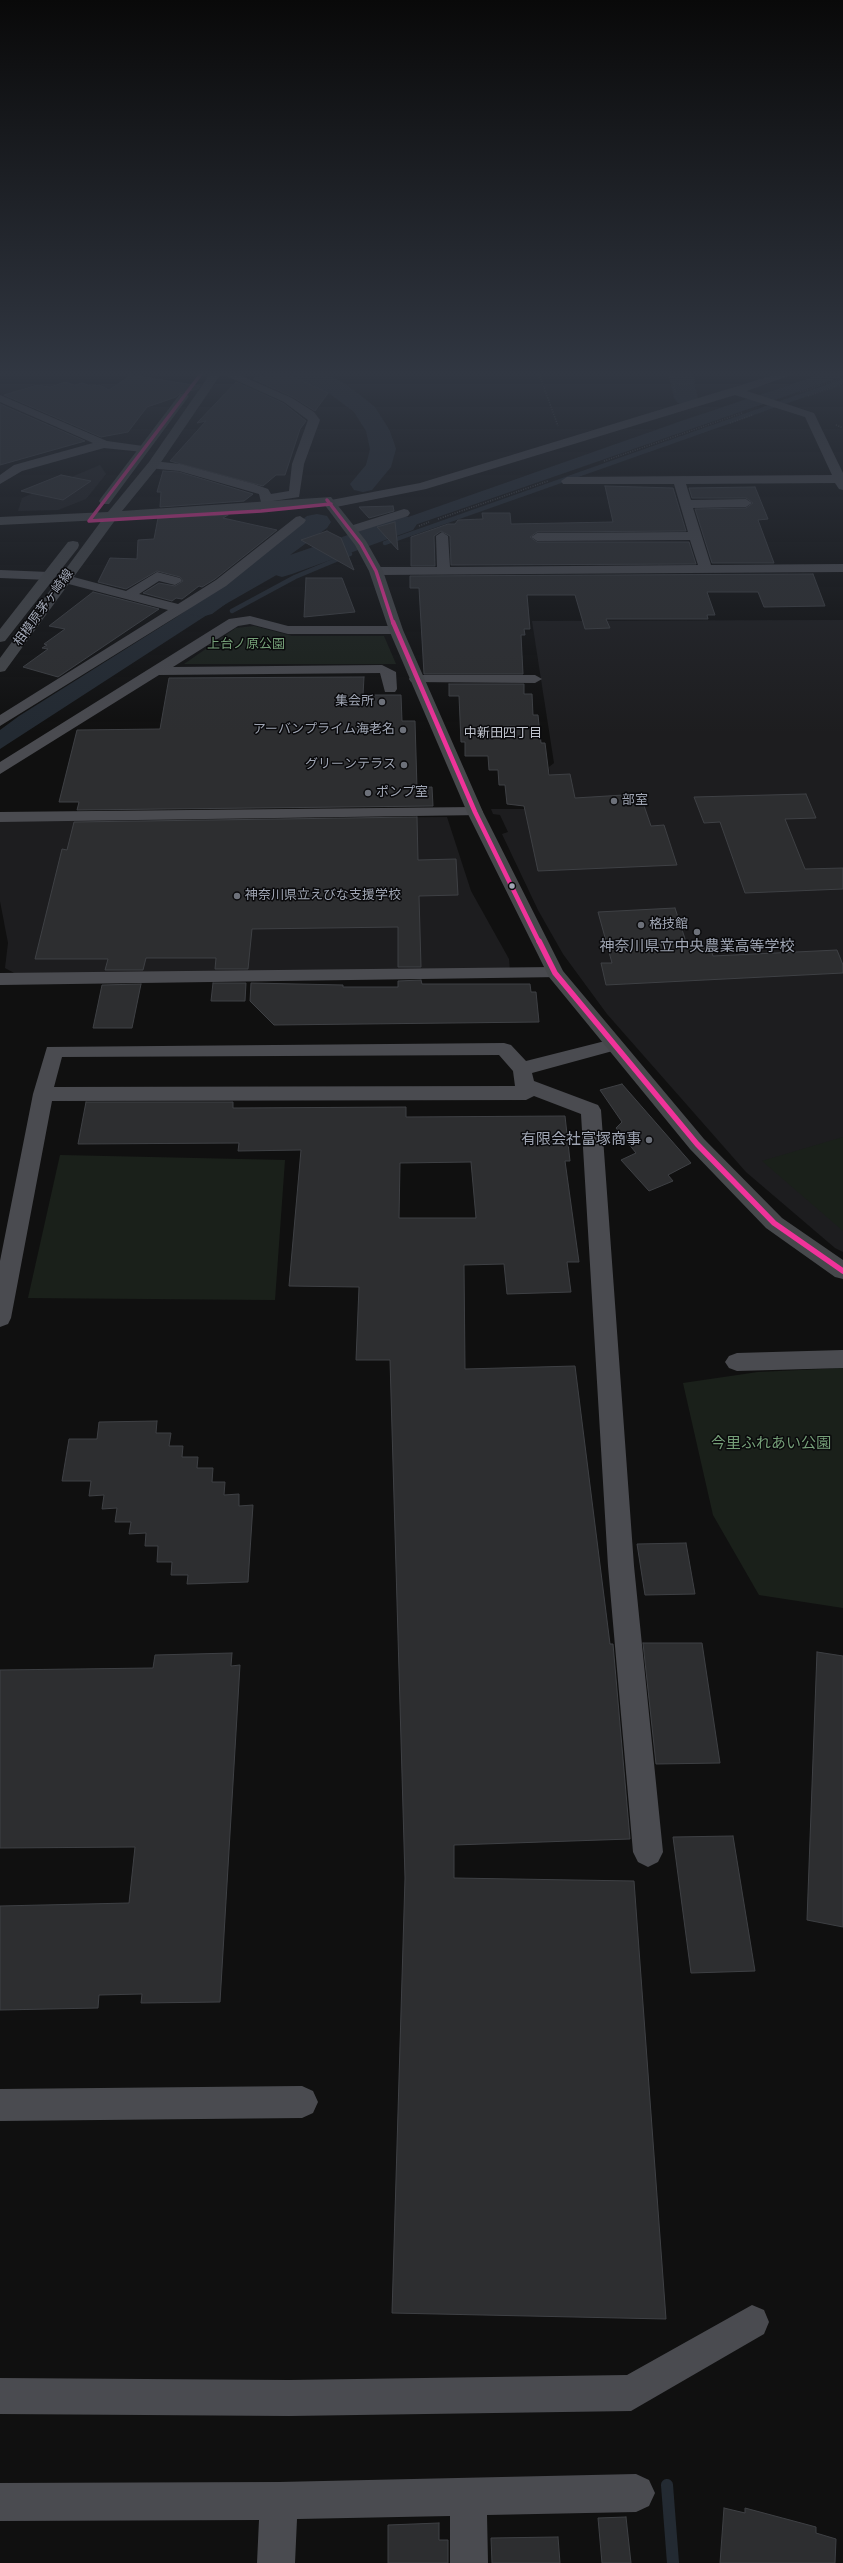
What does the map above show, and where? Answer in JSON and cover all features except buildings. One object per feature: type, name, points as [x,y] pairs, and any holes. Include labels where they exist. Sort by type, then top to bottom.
[{"type":"main road","name":"相模原茅ヶ崎線","points":[[0,638],[49,576],[110,494]]},
{"type":"main road","name":"相模原茅ヶ崎線","points":[[0,668],[130,494]]},
{"type":"main road","points":[[0,526],[86,526],[111,518],[267,502],[329,502]]},
{"type":"main road","points":[[111,518],[261,511],[329,502]]},
{"type":"main road","points":[[329,502],[355,536],[376,571],[396,630],[416,679],[475,812],[555,973],[613,1045],[697,1144],[774,1223],[843,1271]]},
{"type":"main road","points":[[0,521],[86,526]]},
{"type":"street","points":[[264,494],[267,502],[295,494]]},
{"type":"street","points":[[329,502],[389,494]]},
{"type":"street","points":[[683,494],[705,568]]},
{"type":"street","points":[[686,504],[746,504]]},
{"type":"street","points":[[355,536],[404,513]]},
{"type":"street","points":[[0,721],[181,609],[246,565],[300,520]]},
{"type":"street","points":[[442,536],[444,570]]},
{"type":"street","points":[[537,537],[566,541],[695,536]]},
{"type":"street","points":[[376,571],[843,568]]},
{"type":"street","points":[[0,574],[49,576]]},
{"type":"street","points":[[129,594],[157,576],[175,581]]},
{"type":"street","points":[[66,579],[129,594],[181,609]]},
{"type":"street","points":[[0,769],[215,634],[241,620],[258,621],[288,630],[396,630]]},
{"type":"street","points":[[156,671],[382,669],[389,672],[390,690]]},
{"type":"street","points":[[416,679],[536,679]]},
{"type":"street","points":[[0,817],[475,812]]},
{"type":"street","points":[[0,979],[555,973]]},
{"type":"street","points":[[523,1077],[613,1045]]},
{"type":"street","points":[[0,1318],[44,1094],[54,1051],[504,1049],[523,1077],[526,1093],[44,1094]]},
{"type":"street","points":[[523,1077],[591,1110],[606,1317],[621,1566],[648,1852]]},
{"type":"street","points":[[737,1362],[843,1359]]},
{"type":"street","points":[[0,2105],[302,2102]]},
{"type":"street","points":[[0,2396],[289,2398],[631,2393],[752,2322]]},
{"type":"street","points":[[0,2502],[279,2501],[636,2493]]},
{"type":"street","points":[[468,2497],[470,2563]]},
{"type":"street","points":[[276,2563],[279,2501]]},
{"type":"shaded area","points":[[32,494],[90,494],[86,499],[58,510],[18,511],[22,498]]},
{"type":"shaded area","points":[[251,566],[280,573],[210,613],[0,749],[0,730],[19,716],[175,618]]},
{"type":"shaded area","name":"神奈川県立中央農業高等学校","points":[[843,620],[843,1252],[835,1248],[746,1172],[607,1014],[563,954],[538,910],[502,834],[508,832],[500,815],[493,814],[491,809],[555,809],[549,767],[554,763],[532,621]]},
{"type":"shaded area","name":"神奈川県立えびな支援学校","points":[[447,817],[471,891],[509,959],[510,971],[16,974],[5,968],[8,943],[0,901],[0,820]]},
{"type":"green space","name":"上台ノ原公園","points":[[254,626],[292,636],[384,636],[396,664],[184,664],[236,628]]},
{"type":"green space","points":[[843,1137],[843,1231],[762,1161]]},
{"type":"green space","points":[[60,1155],[285,1160],[275,1300],[28,1298]]},
{"type":"green space","name":"今里ふれあい公園","points":[[843,1368],[843,1608],[759,1595],[713,1515],[683,1383],[758,1372]]},
{"type":"waterway","points":[[403,524],[489,494]]},
{"type":"waterway","points":[[385,543],[525,494]]},
{"type":"waterway","points":[[201,608],[317,522]]},
{"type":"waterway","points":[[282,568],[403,524]]},
{"type":"waterway","points":[[232,611],[295,577],[350,554]]},
{"type":"waterway","points":[[667,2485],[673,2563]]},
{"type":"transit line","points":[[89,521],[110,494]]},
{"type":"transit line","points":[[327,500],[361,544],[376,571],[396,630],[475,812],[555,973],[697,1144],[774,1223],[843,1271]]},
{"type":"transit line","points":[[89,521],[261,511],[331,504]]},
{"type":"place","name":"集会所","points":[[382,702]]},
{"type":"place","name":"アーバンプライム海老名","points":[[403,730]]},
{"type":"place","name":"グリーンテラス","points":[[404,765]]},
{"type":"place","name":"ポンプ室","points":[[368,793]]},
{"type":"place","name":"部室","points":[[614,801]]},
{"type":"place","name":"神奈川県立えびな支援学校","points":[[237,896]]},
{"type":"place","name":"格技館","points":[[641,925]]},
{"type":"place","name":"神奈川県立中央農業高等学校","points":[[697,932]]},
{"type":"place","name":"有限会社富塚商事","points":[[649,1140]]},
{"type":"district","name":"中新田四丁目","points":[[503,734]]}]
